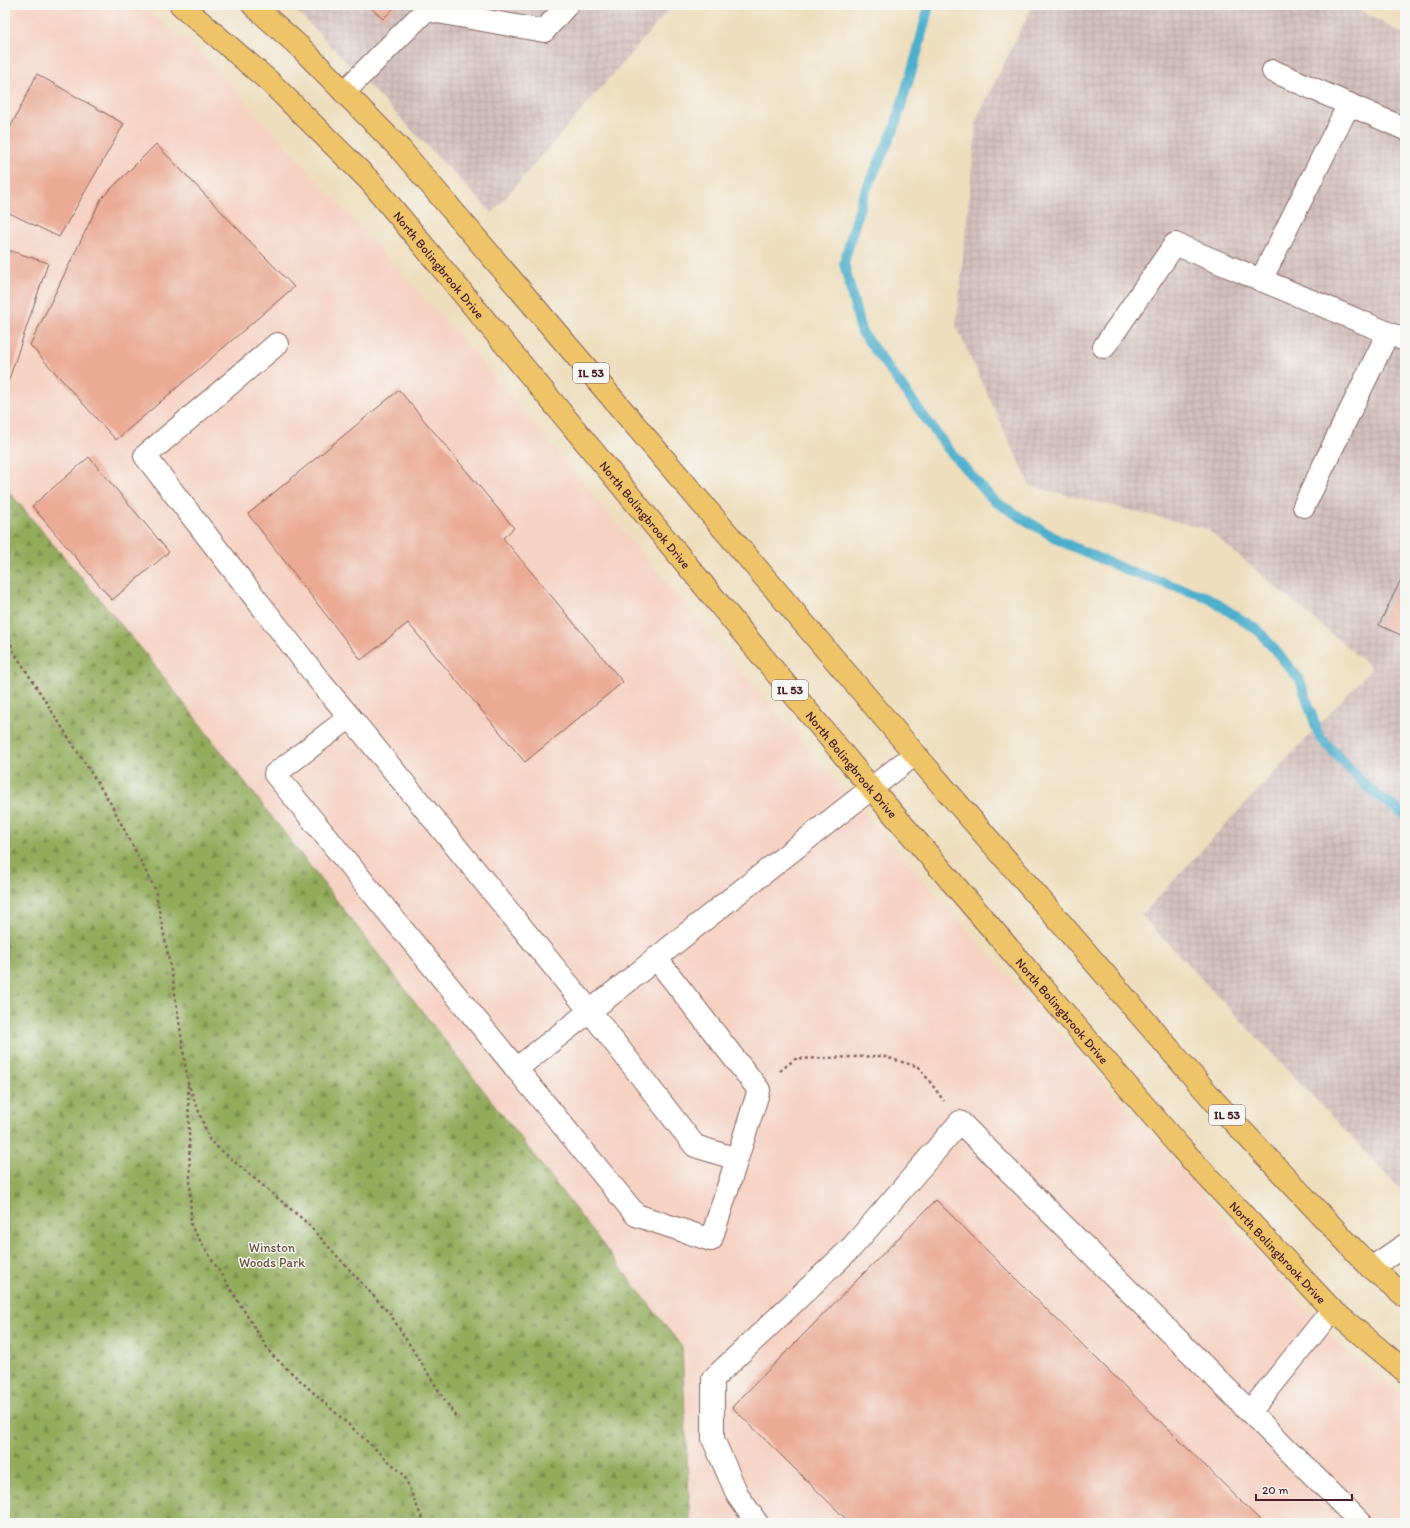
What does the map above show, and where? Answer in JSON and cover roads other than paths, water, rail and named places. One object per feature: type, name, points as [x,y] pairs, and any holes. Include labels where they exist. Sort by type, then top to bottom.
[{"type":"main road","name":"North Bolingbrook Drive","points":[[181,5],[270,82],[370,181],[871,788],[1178,1146],[1332,1310],[1405,1371]]},
{"type":"main road","name":"IL 53","points":[[253,5],[301,48],[401,150],[915,754],[1216,1103],[1372,1268],[1405,1296]]},
{"type":"street","points":[[344,92],[426,10],[544,31],[567,5]]},
{"type":"street","points":[[1273,71],[1405,129]]},
{"type":"street","points":[[1262,280],[1349,104]]},
{"type":"street","points":[[1104,347],[1175,244],[1397,337],[1304,506]]},
{"type":"street","points":[[277,344],[145,456],[322,684],[590,1011],[695,1146],[737,1159]]},
{"type":"street","points":[[350,717],[275,774],[636,1215],[711,1240],[759,1090],[656,958]]},
{"type":"street","points":[[516,1069],[915,754]]},
{"type":"street","points":[[757,1523],[738,1496],[713,1439],[713,1379],[852,1247],[960,1122],[1361,1523]]},
{"type":"street","points":[[1372,1268],[1405,1245]]},
{"type":"street","points":[[1250,1412],[1332,1310]]},
{"type":"waterway","points":[[929,5],[917,53],[894,129],[862,199],[844,263],[861,331],[948,449],[994,501],[1062,542],[1131,572],[1207,597],[1259,631],[1300,680],[1319,736],[1367,787],[1405,815]]},
{"type":"park label","name":"Winston Woods Park","points":[[272,1254]]}]
